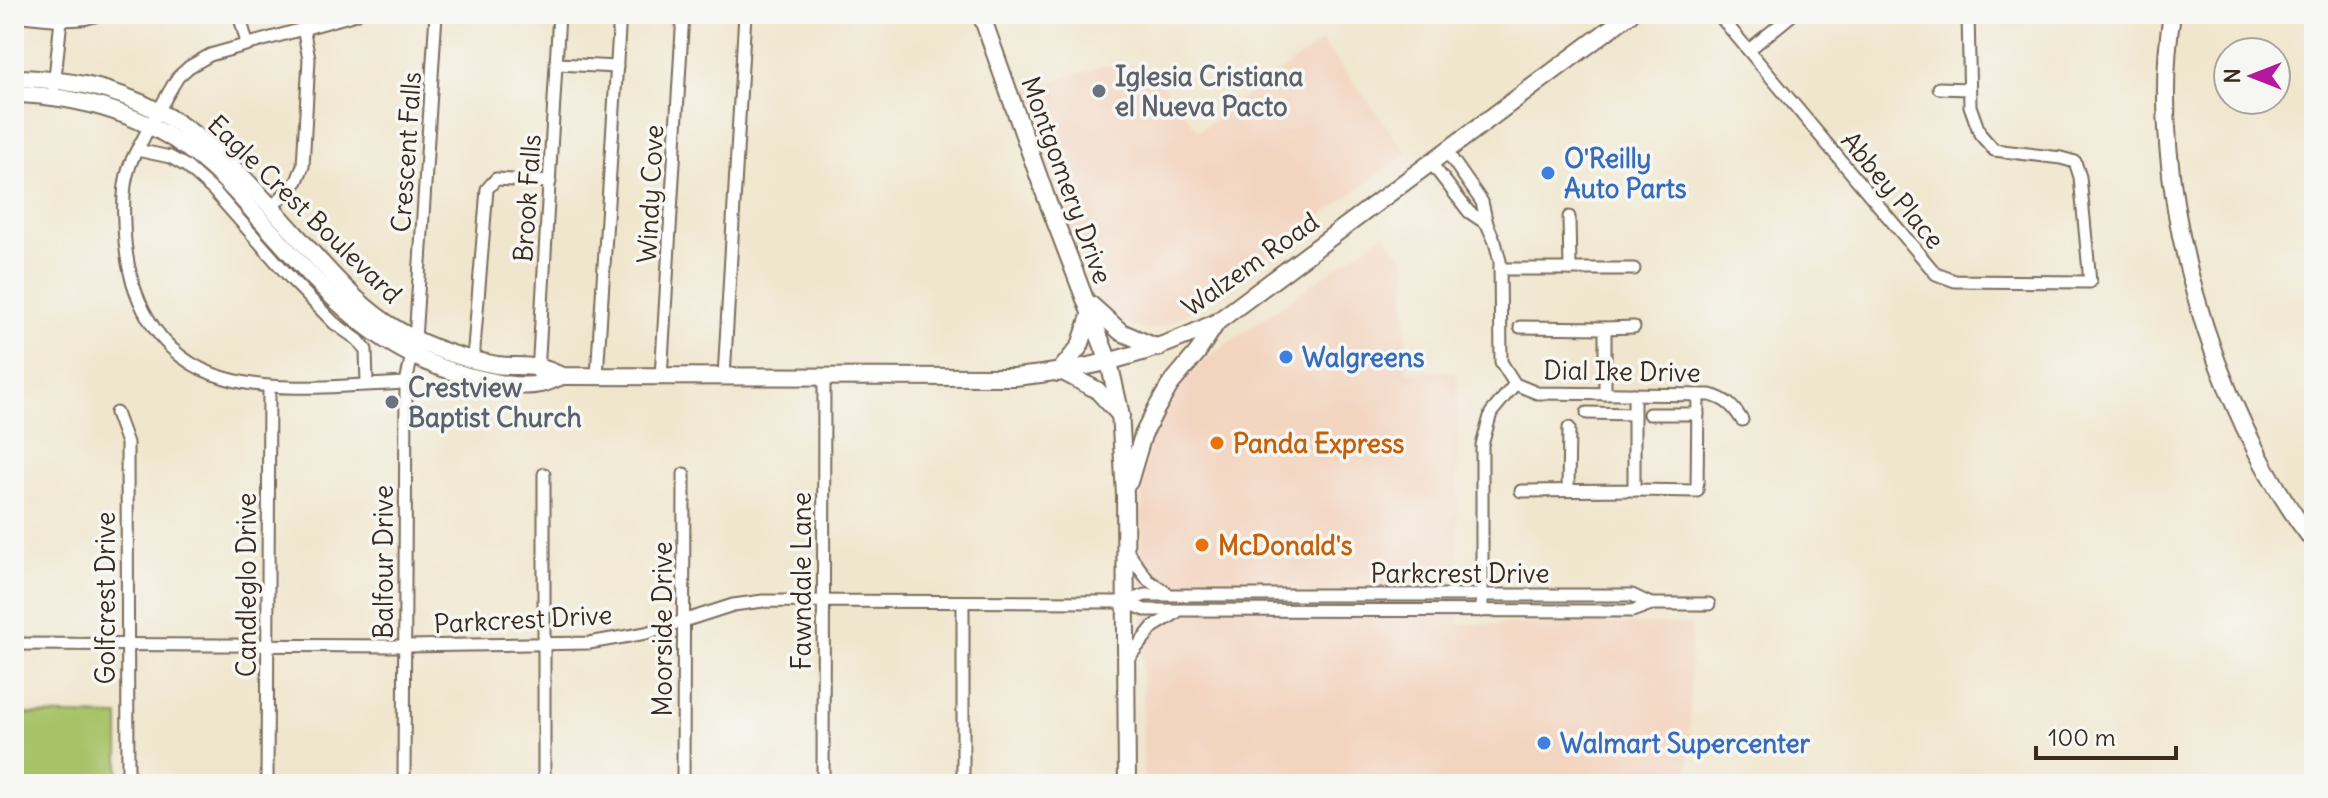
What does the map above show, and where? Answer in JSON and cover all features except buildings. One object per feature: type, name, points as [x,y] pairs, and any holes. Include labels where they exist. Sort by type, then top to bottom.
[{"type":"main road","name":"Montgomery Drive","points":[[981,14],[1109,362]]},
{"type":"main road","name":"Walzem Road","points":[[1109,362],[1158,348],[1217,322],[1630,14]]},
{"type":"main road","points":[[2172,14],[2167,53],[2167,114],[2175,192],[2193,285],[2211,348],[2249,436],[2267,471],[2314,542]]},
{"type":"main road","name":"Eagle Crest Boulevard","points":[[14,78],[54,88],[92,103],[177,122],[214,148],[351,294],[414,348],[502,365],[538,367],[562,376],[1015,377],[1109,362]]},
{"type":"main road","name":"Eagle Crest Boulevard","points":[[14,94],[54,88]]},
{"type":"main road","name":"Eagle Crest Boulevard","points":[[154,118],[216,171],[343,309],[373,333],[414,348],[477,378],[538,385],[562,376]]},
{"type":"main road","points":[[1121,416],[1097,390],[1060,372],[1080,346],[1089,307],[1121,332],[1158,348]]},
{"type":"main road","points":[[1125,495],[1143,435],[1155,411],[1170,385],[1197,353],[1217,322]]},
{"type":"main road","points":[[1109,362],[1121,416],[1125,495],[1127,784]]},
{"type":"street","points":[[14,15],[61,19],[99,14]]},
{"type":"street","points":[[239,14],[247,43]]},
{"type":"street","points":[[356,14],[210,55],[178,77],[137,150],[126,179],[124,248],[130,280],[145,315],[173,348],[205,371],[237,382],[269,386],[406,383]]},
{"type":"street","name":"Crescent Falls","points":[[414,348],[436,14]]},
{"type":"street","name":"Brook Falls","points":[[538,385],[559,14]]},
{"type":"street","points":[[597,376],[620,14]]},
{"type":"street","name":"Windy Cove","points":[[661,377],[683,14]]},
{"type":"street","points":[[724,377],[745,14]]},
{"type":"street","name":"Abbey Place","points":[[1718,14],[1936,274],[1955,281],[2090,282],[2078,159],[1994,150],[1980,134],[1970,106],[1969,89]]},
{"type":"street","points":[[1750,49],[1793,14]]},
{"type":"street","points":[[1939,88],[1969,89],[1968,14]]},
{"type":"street","points":[[54,88],[61,19]]},
{"type":"street","points":[[272,207],[297,181],[303,166],[309,59],[303,28]]},
{"type":"street","points":[[558,64],[617,67]]},
{"type":"street","name":"Eagle Crest Boulevard","points":[[137,150],[170,157],[186,166],[214,191],[294,282],[366,350],[367,384]]},
{"type":"street","name":"Dial Ike Drive","points":[[1447,152],[1482,202],[1495,242],[1500,269],[1501,362],[1515,384],[1537,393],[1722,398],[1732,405],[1742,420]]},
{"type":"street","points":[[1431,163],[1469,212],[1487,224]]},
{"type":"street","points":[[473,360],[487,189],[496,179],[550,182]]},
{"type":"street","points":[[1569,217],[1570,269]]},
{"type":"street","points":[[1500,269],[1634,269]]},
{"type":"street","points":[[1520,327],[1634,327]]},
{"type":"street","points":[[1605,328],[1605,394]]},
{"type":"street","name":"Balfour Drive","points":[[404,784],[406,383],[414,348]]},
{"type":"street","name":"Fawndale Lane","points":[[823,784],[824,377]]},
{"type":"street","points":[[1482,611],[1482,445],[1491,413],[1515,384]]},
{"type":"street","name":"Candleglo Drive","points":[[267,784],[269,386]]},
{"type":"street","points":[[1634,394],[1634,490]]},
{"type":"street","points":[[1521,491],[1697,491],[1698,395]]},
{"type":"street","name":"Golfcrest Drive","points":[[116,413],[127,443],[128,784]]},
{"type":"street","points":[[1587,413],[1634,414]]},
{"type":"street","points":[[1649,414],[1698,414]]},
{"type":"street","points":[[1568,490],[1569,428]]},
{"type":"street","points":[[544,474],[544,784]]},
{"type":"street","name":"Moorside Drive","points":[[683,784],[684,474]]},
{"type":"street","points":[[1125,550],[1148,580],[1171,595]]},
{"type":"street","name":"Parkcrest Drive","points":[[14,644],[405,646],[603,641],[646,633],[733,605],[763,601],[1126,602],[1145,595],[1632,595],[1651,604]]},
{"type":"street","points":[[1632,595],[1632,611]]},
{"type":"street","points":[[963,602],[963,784]]},
{"type":"street","name":"Parkcrest Drive","points":[[1126,602],[1145,610],[1632,611],[1651,604],[1709,604]]},
{"type":"street","points":[[1126,662],[1153,627],[1182,610]]},
{"type":"shaded area","points":[[1322,41],[1407,153],[1185,315],[1159,328],[1142,330],[1118,319],[1102,307],[1063,214],[1019,92],[1103,66],[1150,67],[1198,131]]},
{"type":"shaded area","points":[[1385,233],[1406,261],[1406,372],[1457,371],[1458,624],[1691,624],[1689,784],[1143,784],[1142,495],[1150,440],[1172,396],[1207,358]]},
{"type":"green space","points":[[14,714],[119,716],[119,784],[14,784]]},
{"type":"place","name":"Iglesia Cristiana el Nueva Pacto","points":[[1099,91]]},
{"type":"place","name":"O'Reilly Auto Parts","points":[[1548,173]]},
{"type":"place","name":"Walgreens","points":[[1286,357]]},
{"type":"place","name":"Crestview Baptist Church","points":[[392,402]]},
{"type":"place","name":"Panda Express","points":[[1217,443]]},
{"type":"place","name":"McDonald's","points":[[1202,545]]},
{"type":"place","name":"Walmart Supercenter","points":[[1544,743]]}]
